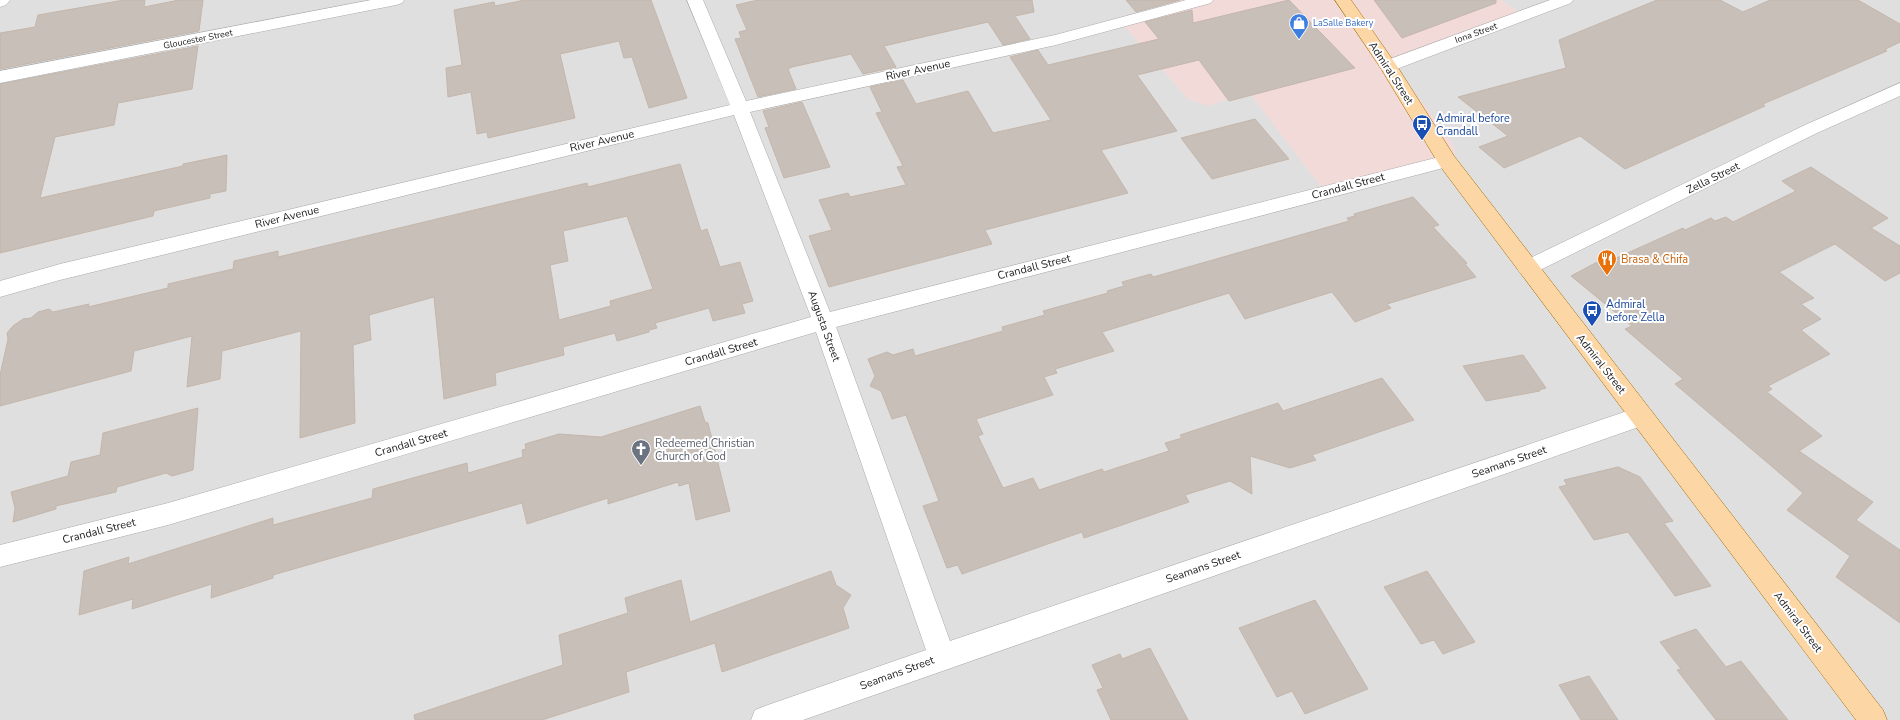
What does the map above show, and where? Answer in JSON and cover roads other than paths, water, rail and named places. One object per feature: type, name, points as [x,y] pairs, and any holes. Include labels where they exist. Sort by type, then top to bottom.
[{"type":"main road","name":"Admiral Street","points":[[1343,0],[1388,66],[1447,161],[1527,268],[1642,416],[1873,720]]},
{"type":"street","name":"Gloucester Street","points":[[0,77],[396,0]]},
{"type":"street","name":"Augusta Street","points":[[695,0],[740,108],[823,322],[942,657]]},
{"type":"street","name":"River Avenue","points":[[0,289],[60,272],[740,108],[1056,40],[1205,0]]},
{"type":"street","name":"Iona Street","points":[[1388,66],[1565,0]]},
{"type":"street","name":"Zella Street","points":[[1527,268],[1811,129],[1900,89]]},
{"type":"street","name":"Crandall Street","points":[[0,556],[168,514],[823,322],[1447,161]]},
{"type":"street","name":"Seamans Street","points":[[765,720],[942,657],[1642,416]]},
{"type":"place","name":"LaSalle Bakery","points":[[1299,40]]},
{"type":"place","name":"Admiral before Crandall","points":[[1422,141]]},
{"type":"place","name":"Brasa & Chifa","points":[[1607,276]]},
{"type":"place","name":"Admiral before Zella","points":[[1592,327]]},
{"type":"place","name":"Redeemed Christian Church of God","points":[[641,466]]}]
